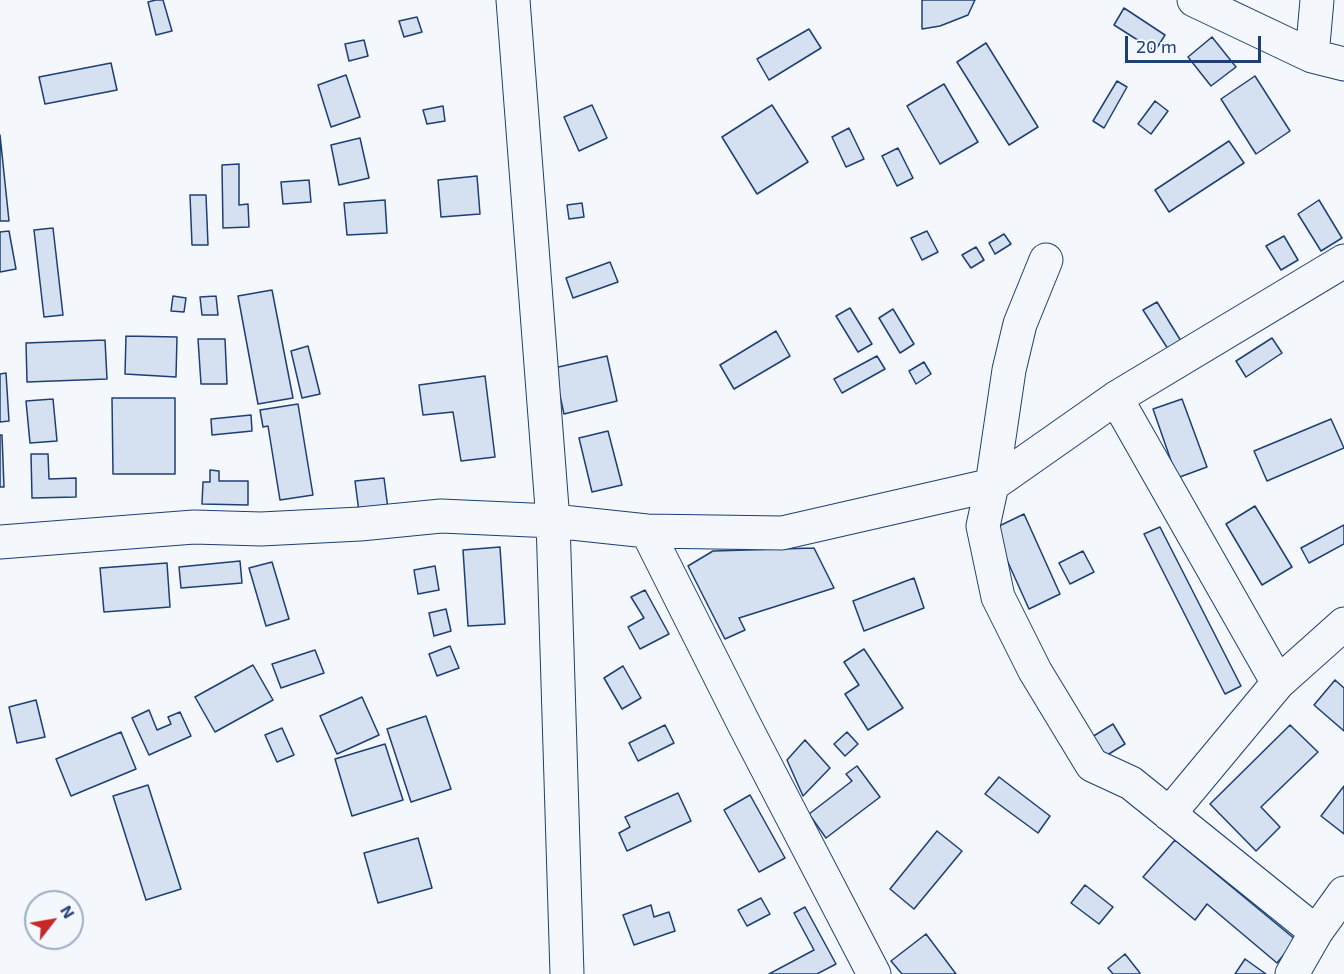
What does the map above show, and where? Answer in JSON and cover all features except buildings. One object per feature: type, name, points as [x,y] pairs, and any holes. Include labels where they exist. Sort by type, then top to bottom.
[{"type":"street","points":[[513,0],[553,521],[567,974]]},
{"type":"street","points":[[1194,0],[1312,56],[1344,64]]},
{"type":"street","points":[[1312,56],[1317,0]]},
{"type":"street","points":[[1047,260],[1020,324],[1009,370],[992,485],[983,526],[998,597],[1035,670],[1092,765],[1131,783],[1316,932]]},
{"type":"street","points":[[0,542],[194,527],[261,529],[360,524],[441,516],[553,521],[647,531],[782,533],[992,485],[1116,398],[1344,261]]},
{"type":"street","points":[[1116,398],[1278,683]]},
{"type":"street","points":[[647,531],[866,972]]},
{"type":"street","points":[[1169,814],[1278,683],[1344,624]]},
{"type":"street","points":[[1292,974],[1316,932],[1344,893]]}]
